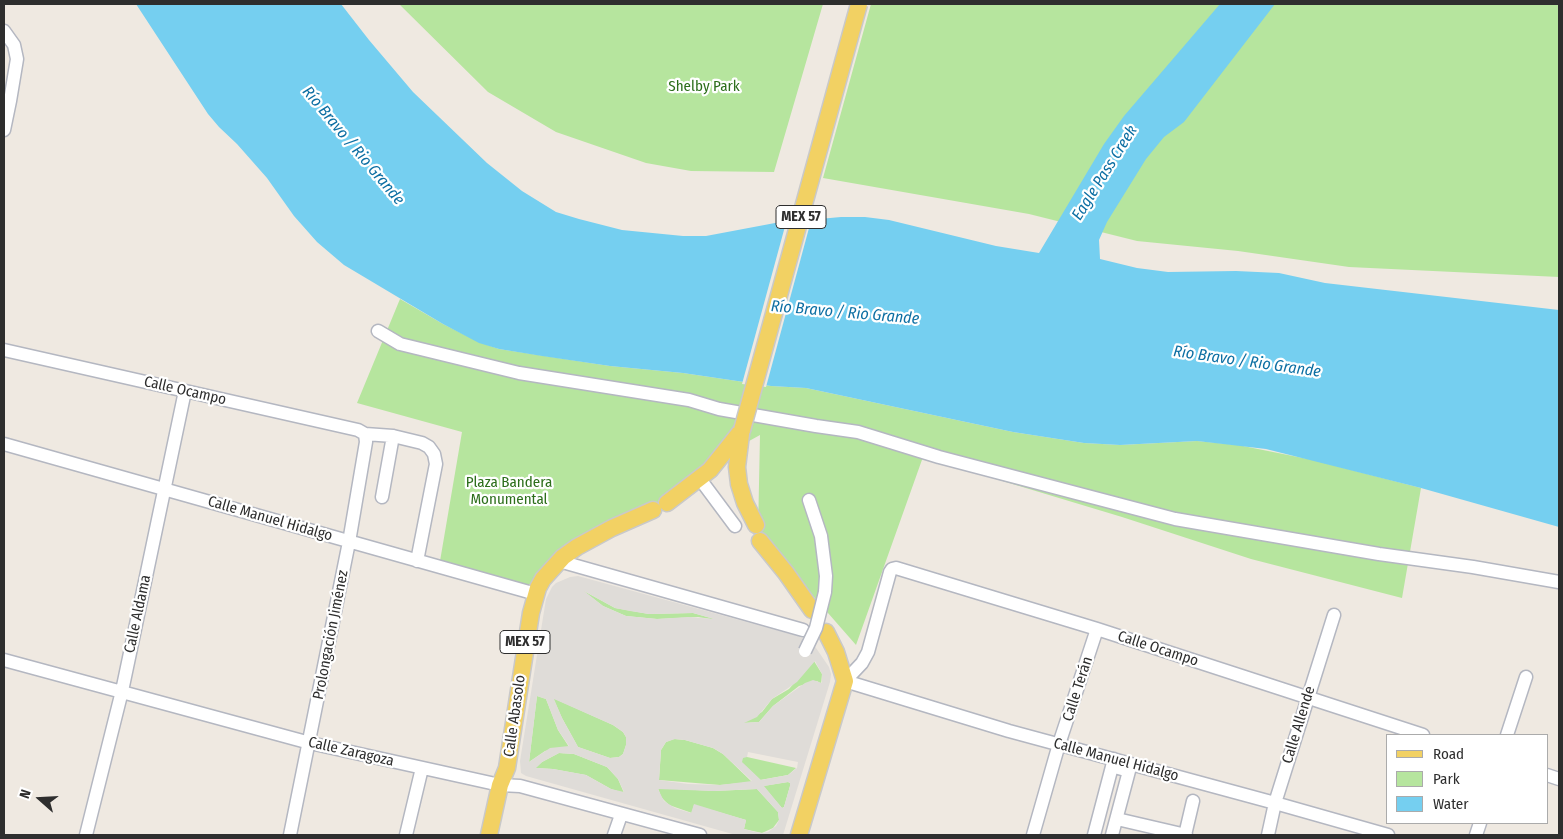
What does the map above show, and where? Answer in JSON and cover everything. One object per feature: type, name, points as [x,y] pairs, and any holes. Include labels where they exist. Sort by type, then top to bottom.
[{"type":"main road","name":"MEX 57","points":[[812,610],[758,533],[745,503],[737,467],[742,430],[859,4]]},
{"type":"main road","name":"Calle Abasolo","points":[[489,835],[500,785],[508,768],[525,643],[536,594],[543,579],[559,561],[590,539],[660,507],[700,479],[715,464],[742,430]]},
{"type":"main road","points":[[799,835],[845,681],[840,663],[826,635]]},
{"type":"street","points":[[4,31],[14,45],[17,59],[4,130]]},
{"type":"street","points":[[378,331],[400,344],[518,372],[690,400],[719,410],[858,432],[939,457],[1175,518],[1379,554],[1473,567],[1559,582]]},
{"type":"street","name":"Calle Ocampo","points":[[4,350],[358,430],[366,434],[392,436],[422,443],[429,447],[434,454],[436,464],[417,561]]},
{"type":"street","name":"Calle Aldama","points":[[86,835],[122,691],[185,391]]},
{"type":"street","name":"Prolongación Jiménez","points":[[290,835],[349,542],[366,434]]},
{"type":"street","points":[[382,497],[392,436]]},
{"type":"street","name":"Calle Manuel Hidalgo","points":[[4,444],[536,594]]},
{"type":"street","points":[[700,479],[735,526]]},
{"type":"street","points":[[804,651],[816,628],[825,592],[826,576],[822,544],[810,500]]},
{"type":"street","points":[[559,561],[803,630]]},
{"type":"street","name":"Calle Ocampo","points":[[845,681],[862,662],[868,652],[892,568],[896,568],[1097,629],[1420,734]]},
{"type":"street","name":"Calle Allende","points":[[1268,835],[1307,698],[1334,615]]},
{"type":"street","name":"Calle Terán","points":[[1033,835],[1097,629]]},
{"type":"street","name":"Calle Zaragoza","points":[[4,660],[310,743],[500,785],[520,786],[620,815],[700,835]]},
{"type":"street","points":[[1507,734],[1526,678]]},
{"type":"street","name":"Calle Manuel Hidalgo","points":[[845,681],[1009,731],[1060,744],[1113,763],[1276,803],[1388,835]]},
{"type":"street","points":[[1094,835],[1113,763],[1130,771],[1112,835]]},
{"type":"street","points":[[406,835],[422,768]]},
{"type":"street","points":[[1117,819],[1138,830],[1185,835],[1193,802]]},
{"type":"street","points":[[614,835],[620,815]]},
{"type":"green space","name":"Shelby Park","points":[[399,4],[823,4],[774,172],[691,171],[646,163],[556,132],[488,92]]},
{"type":"green space","points":[[871,4],[1559,4],[1559,277],[1349,267],[1238,251],[1137,241],[1029,214],[823,178]]},
{"type":"green space","name":"Plaza Bandera Monumental","points":[[400,299],[443,324],[479,342],[499,349],[610,366],[683,373],[771,386],[806,388],[1013,432],[1084,443],[1120,445],[1197,441],[1238,445],[1313,460],[1421,488],[1402,598],[1251,559],[1122,517],[923,457],[856,645],[758,533],[760,435],[731,451],[662,507],[561,556],[538,595],[439,567],[462,432],[357,403]]},
{"type":"green space","points":[[582,590],[615,608],[649,614],[693,613],[718,620],[698,617],[657,619],[626,616],[603,606]]},
{"type":"green space","points":[[814,661],[822,674],[821,684],[817,681],[799,686],[773,706],[759,722],[742,723],[762,712],[772,699],[789,689]]},
{"type":"green space","points":[[537,696],[546,699],[558,730],[569,747],[545,751],[529,762]]},
{"type":"green space","points":[[553,698],[613,725],[623,732],[626,737],[626,745],[623,754],[619,757],[610,758],[578,747]]},
{"type":"green space","points":[[674,739],[713,748],[723,754],[752,782],[720,785],[659,780],[661,750],[666,742]]},
{"type":"green space","points":[[559,753],[574,754],[607,767],[618,779],[624,793],[611,789],[586,775],[535,768]]},
{"type":"green space","points":[[743,757],[796,768],[788,775],[760,780],[742,763]]},
{"type":"green space","points":[[788,782],[790,786],[784,807],[782,808],[763,786]]},
{"type":"green space","points":[[658,788],[714,791],[757,789],[778,812],[779,820],[773,828],[762,833],[744,829],[746,820],[694,805],[692,813],[669,805],[661,797]]},
{"type":"shaded area","points":[[578,576],[798,636],[814,645],[829,667],[831,674],[830,682],[783,835],[736,835],[521,773],[520,761],[546,599],[556,583]],"holes":[[[584,591],[615,608],[649,614],[693,613],[714,619],[688,617],[657,619],[626,616],[603,606]],[[815,661],[822,674],[822,683],[813,680],[805,683],[773,706],[759,722],[744,723],[757,717],[772,699],[797,682]],[[537,696],[546,699],[558,730],[569,746],[550,748],[529,762]],[[554,699],[613,725],[623,732],[626,737],[623,754],[619,757],[610,758],[578,747],[562,718]],[[675,739],[713,748],[723,754],[752,781],[720,785],[688,784],[659,780],[661,750],[666,742]],[[748,752],[798,762],[797,768],[788,775],[761,780],[742,762],[743,758],[747,757]],[[559,753],[574,754],[607,767],[618,779],[624,792],[611,789],[586,775],[536,768],[542,762]],[[790,783],[784,807],[782,808],[764,786]],[[658,789],[714,791],[757,789],[778,812],[779,820],[776,826],[768,832],[762,833],[744,829],[746,820],[694,804],[691,813],[675,808],[664,801]]]},
{"type":"water","points":[[136,4],[341,4],[413,92],[487,163],[522,191],[556,212],[579,219],[622,230],[683,236],[706,236],[775,223],[841,217],[865,217],[889,220],[996,246],[1039,253],[1104,144],[1124,116],[1220,4],[1275,4],[1184,122],[1164,137],[1146,159],[1107,222],[1099,240],[1100,259],[1137,268],[1168,272],[1236,271],[1279,273],[1325,283],[1559,310],[1559,527],[1421,488],[1266,449],[1197,441],[1120,445],[1084,443],[1013,432],[806,388],[771,386],[683,373],[610,366],[499,349],[479,343],[443,324],[344,265],[317,242],[294,216],[267,178],[208,114]]},
{"type":"pier","points":[[812,217],[766,387],[742,384],[787,219]]},
{"type":"water label","name":"Río Bravo / Rio Grande","points":[[353,146]]},
{"type":"water label","name":"Eagle Pass Creek","points":[[1105,173]]},
{"type":"water label","name":"Río Bravo / Rio Grande","points":[[845,313]]},
{"type":"water label","name":"Río Bravo / Rio Grande","points":[[1247,362]]}]
